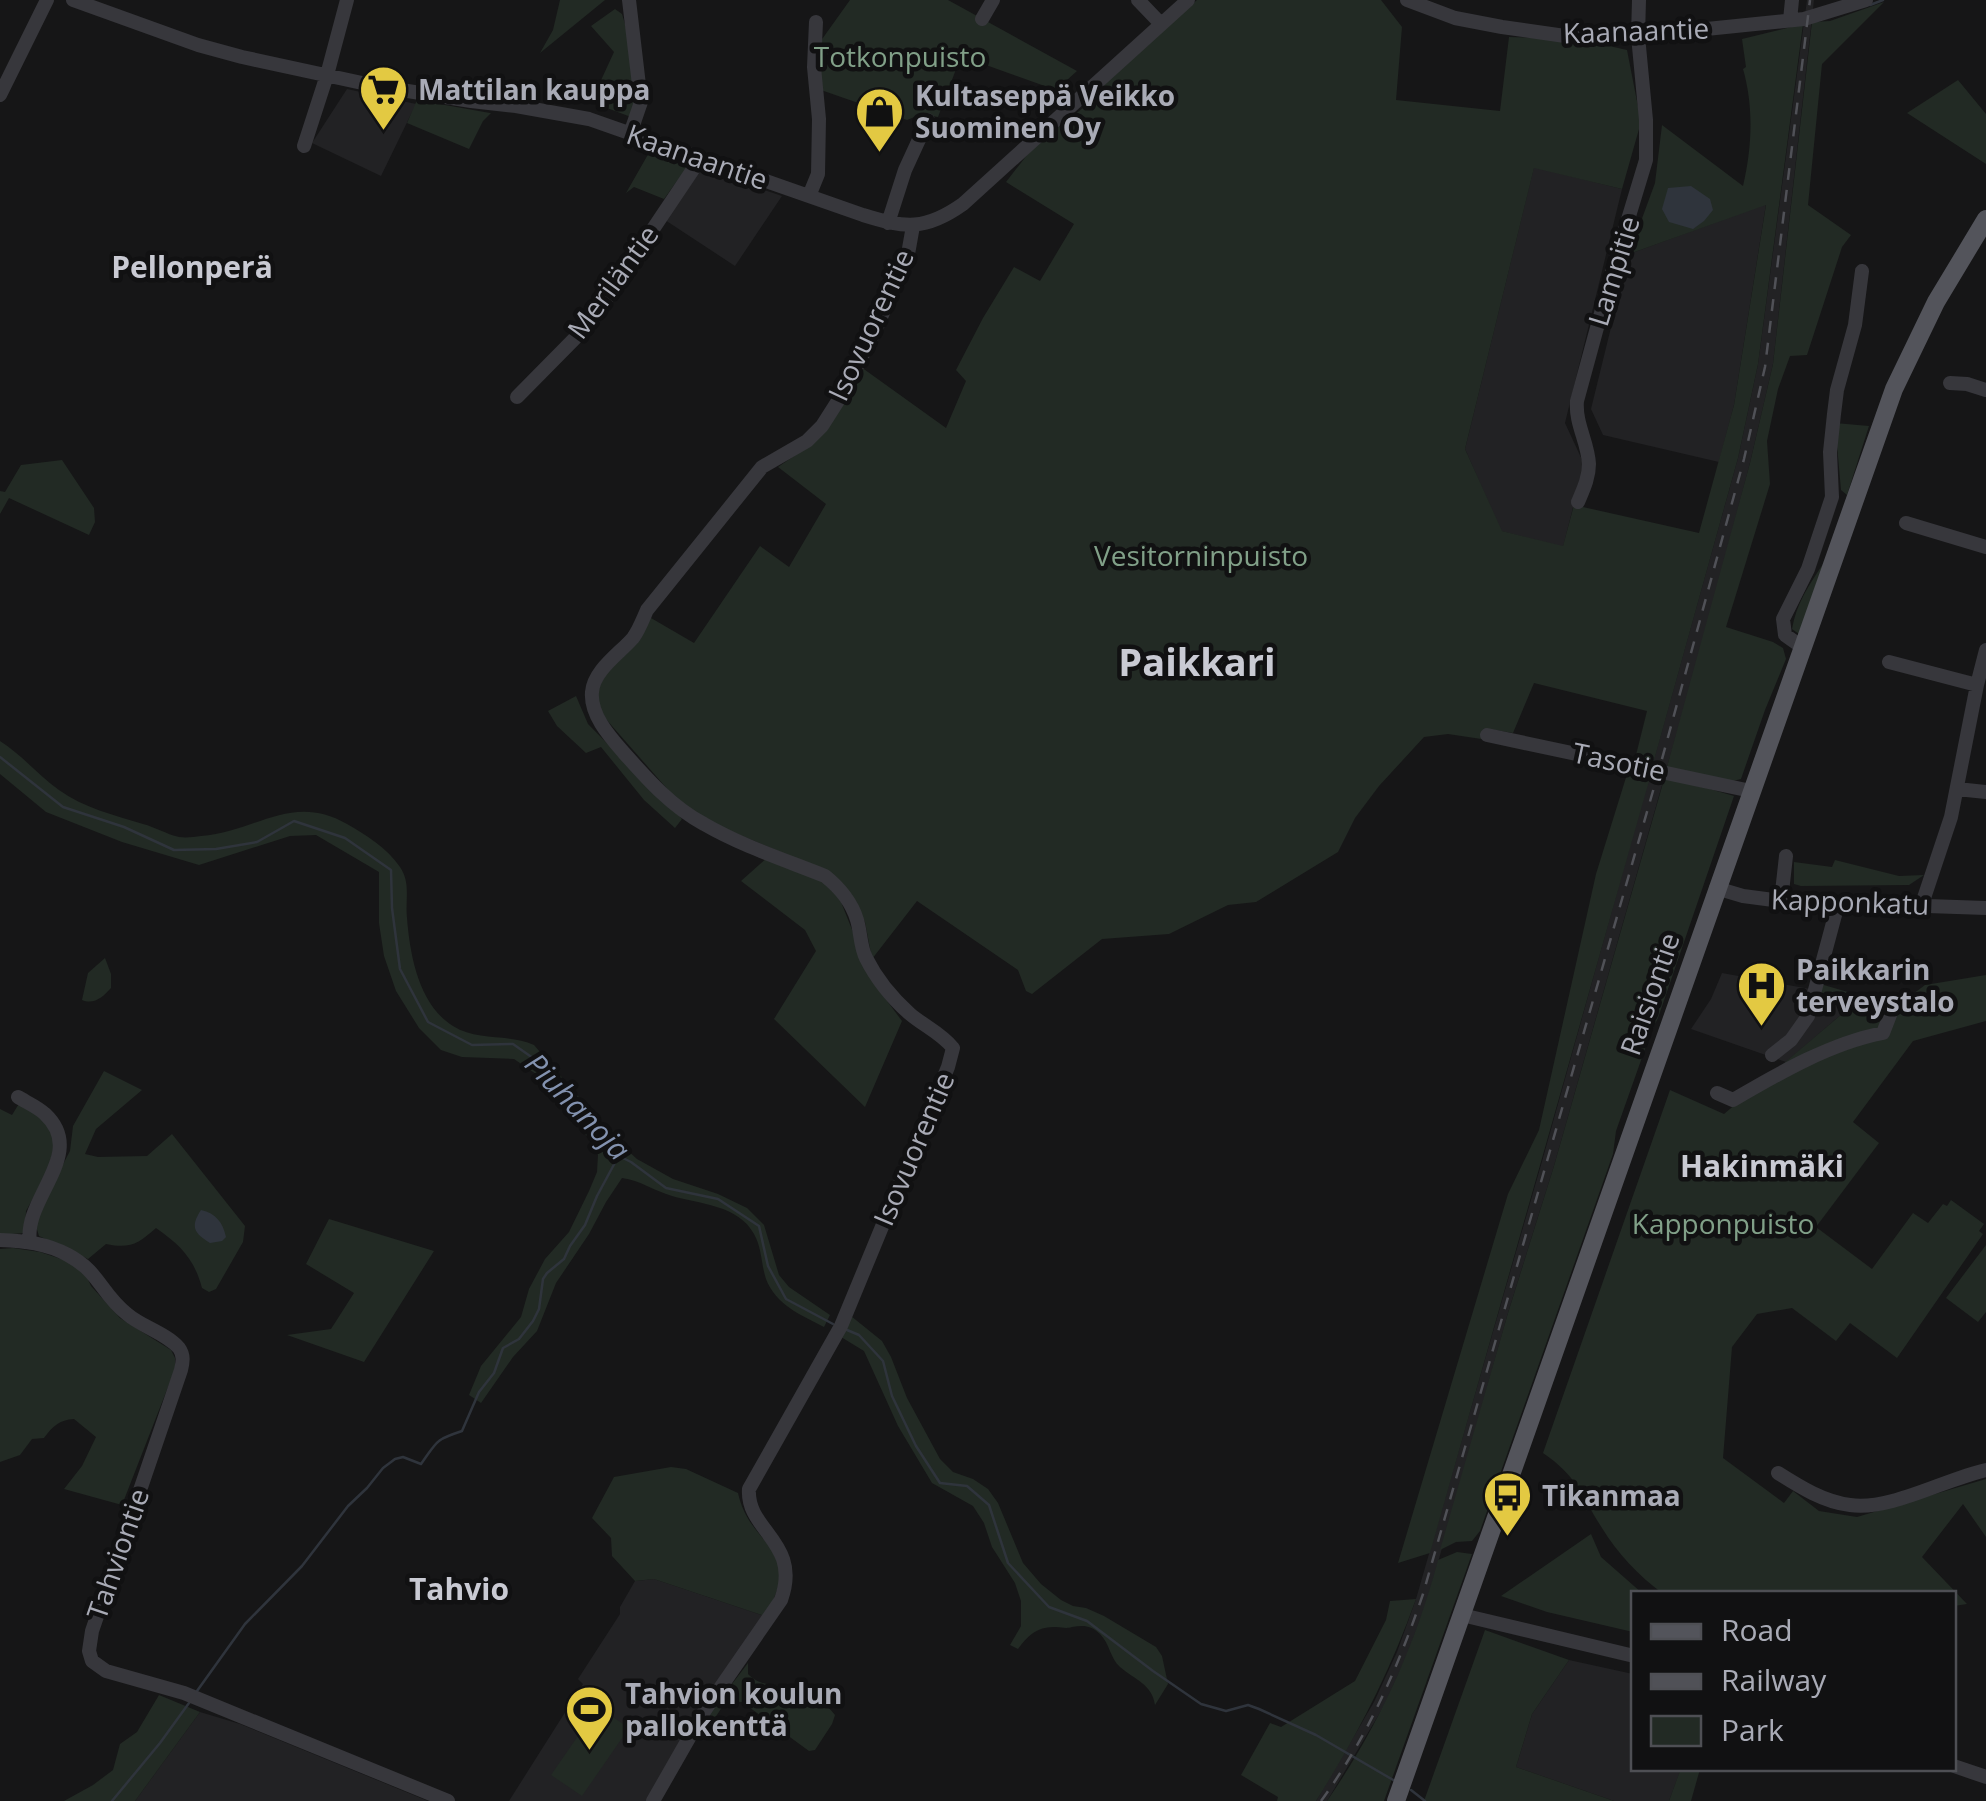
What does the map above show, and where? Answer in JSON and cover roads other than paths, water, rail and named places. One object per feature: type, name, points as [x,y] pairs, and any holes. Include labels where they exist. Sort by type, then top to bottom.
[{"type":"main road","name":"Raisiontie","points":[[1396,1799],[1894,388],[1928,317],[1986,219]]},
{"type":"street","points":[[0,95],[47,0]]},
{"type":"street","name":"Kaanaantie","points":[[73,0],[198,45],[326,76],[589,120],[888,222],[913,226]]},
{"type":"street","points":[[304,146],[347,0]]},
{"type":"street","points":[[629,0],[641,102],[630,134]]},
{"type":"street","points":[[982,19],[993,0]]},
{"type":"street","points":[[1138,0],[1161,24]]},
{"type":"street","points":[[913,226],[936,221],[962,204],[1188,0]]},
{"type":"street","name":"Kaanaantie","points":[[1407,0],[1445,15],[1578,38],[1638,36],[1807,18],[1866,0]]},
{"type":"street","name":"Lampitie","points":[[1578,502],[1589,466],[1576,414],[1577,401],[1646,160],[1639,0]]},
{"type":"street","points":[[1790,20],[1792,0]]},
{"type":"street","points":[[809,196],[818,174],[816,22]]},
{"type":"street","points":[[888,222],[904,170],[928,120]]},
{"type":"street","name":"Meriläntie","points":[[517,398],[590,323],[700,159]]},
{"type":"street","name":"Isovuorentie","points":[[653,1801],[705,1710],[781,1600],[787,1571],[748,1500],[749,1489],[840,1326],[953,1048],[912,1016],[879,980],[863,952],[851,907],[834,884],[825,876],[703,824],[668,799],[600,722],[592,704],[592,692],[601,671],[634,636],[648,610],[762,467],[806,441],[822,426],[876,329],[908,254],[913,226]]},
{"type":"street","points":[[1802,647],[1785,635],[1783,620],[1808,569],[1832,497],[1830,452],[1837,390],[1854,325],[1862,270]]},
{"type":"street","points":[[1950,383],[1986,390]]},
{"type":"street","points":[[1906,523],[1986,547]]},
{"type":"street","points":[[1922,904],[1944,841],[1986,650]]},
{"type":"street","points":[[1890,662],[1977,685]]},
{"type":"street","name":"Tasotie","points":[[1488,735],[1751,790]]},
{"type":"street","points":[[1957,789],[1986,792]]},
{"type":"street","points":[[1781,900],[1786,856]]},
{"type":"street","name":"Kapponkatu","points":[[1716,888],[1781,900],[1986,908]]},
{"type":"street","points":[[1772,1055],[1791,1040],[1808,1016],[1838,904]]},
{"type":"street","points":[[1717,1093],[1733,1100],[1808,1060],[1884,1033],[1890,1015]]},
{"type":"street","points":[[18,1096],[44,1113],[58,1134],[60,1147],[51,1178],[32,1213],[30,1242]]},
{"type":"street","name":"Tahviontie","points":[[0,1240],[54,1248],[80,1262],[100,1280],[116,1305],[177,1346],[182,1354],[178,1380],[92,1631],[92,1661],[106,1671],[184,1693],[448,1801]]},
{"type":"street","points":[[1778,1473],[1825,1499],[1860,1506],[1888,1502],[1986,1470]]},
{"type":"street","points":[[1462,1614],[1631,1655]]},
{"type":"street","points":[[1956,1767],[1986,1777]]},
{"type":"waterway","points":[[1870,5],[1883,0]]},
{"type":"waterway","name":"Piuhanoja","points":[[0,757],[63,807],[124,827],[174,850],[216,849],[257,842],[294,821],[345,838],[391,870],[400,969],[428,1022],[472,1045],[513,1044],[540,1063],[619,1156],[666,1188],[718,1199],[759,1226],[768,1266],[786,1299],[833,1324]]},
{"type":"waterway","points":[[197,1691],[245,1624],[302,1566],[383,1468],[403,1457],[421,1464],[438,1442],[462,1431],[479,1392],[494,1373],[503,1348],[519,1339],[533,1321],[539,1309],[543,1279],[564,1259],[585,1225],[618,1157]]},
{"type":"waterway","name":"Piuhanoja","points":[[847,1330],[859,1335],[883,1361],[892,1396],[916,1446],[940,1483],[967,1486],[989,1505],[1008,1563],[1049,1607],[1087,1621],[1201,1704],[1226,1711],[1248,1705],[1259,1709],[1316,1735],[1395,1781]]},
{"type":"waterway","points":[[112,1801],[189,1703]]},
{"type":"waterway","name":"Piuhanoja","points":[[1411,1790],[1425,1801]]},
{"type":"railway","points":[[1321,1801],[1380,1702],[1423,1594],[1744,459],[1765,367],[1810,0]]},
{"type":"place","name":"Mattilan kauppa","points":[[383,132]]},
{"type":"place","name":"Kultaseppä Veikko Suominen Oy","points":[[880,154]]},
{"type":"place","name":"Paikkarin terveystalo","points":[[1761,1028]]},
{"type":"place","name":"Tikanmaa","points":[[1507,1538]]},
{"type":"place","name":"Tahvion koulun pallokenttä","points":[[590,1752]]},
{"type":"district","name":"Pellonperä","points":[[192,268]]},
{"type":"district","name":"Paikkari","points":[[1197,663]]},
{"type":"district","name":"Hakinmäki","points":[[1762,1167]]},
{"type":"district","name":"Tahvio","points":[[459,1590]]},
{"type":"park label","name":"Totkonpuisto","points":[[900,57]]},
{"type":"park label","name":"Vesitorninpuisto","points":[[1201,556]]},
{"type":"park label","name":"Kapponpuisto","points":[[1723,1224]]}]
